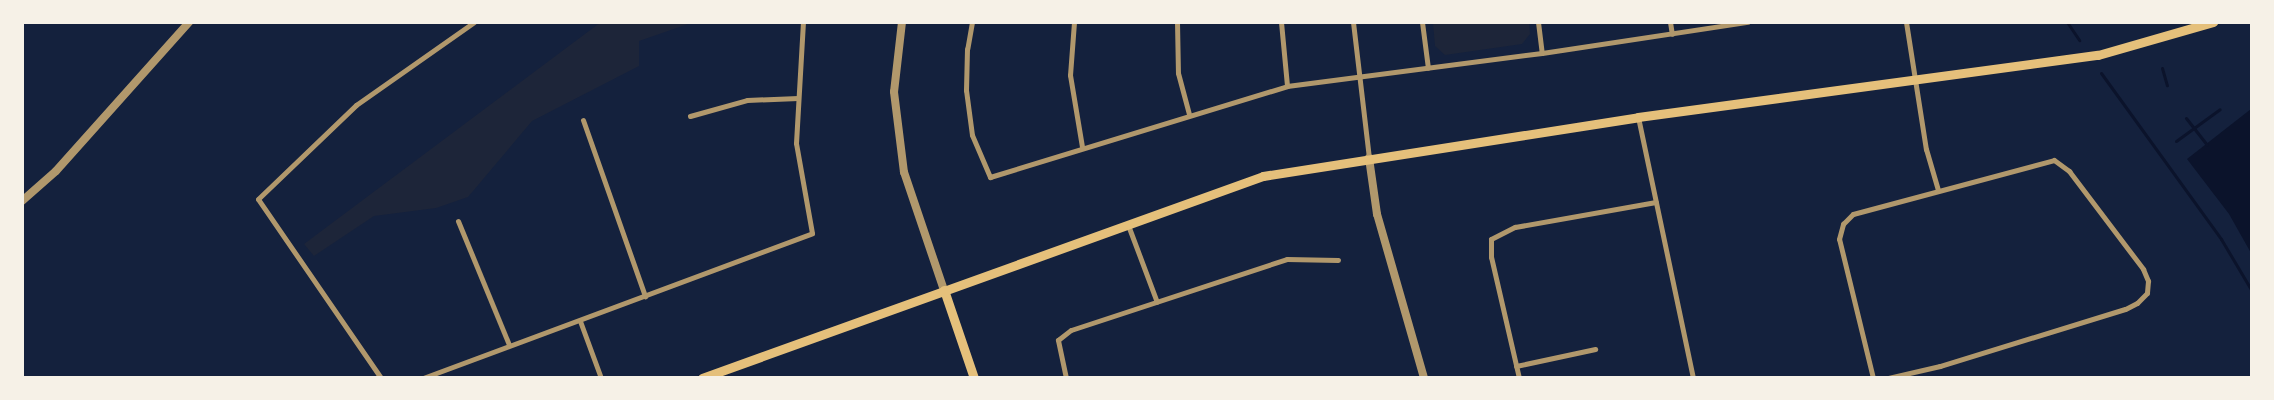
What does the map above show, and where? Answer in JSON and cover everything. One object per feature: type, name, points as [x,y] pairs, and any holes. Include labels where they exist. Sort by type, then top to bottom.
[{"type":"main road","points":[[702,378],[1263,176],[1638,117],[2098,55],[2213,22]]},
{"type":"main road","points":[[944,290],[974,378]]},
{"type":"street","points":[[22,201],[56,171],[189,22]]},
{"type":"street","points":[[381,378],[258,199],[356,105],[474,22]]},
{"type":"street","points":[[424,378],[812,233],[796,143],[803,22]]},
{"type":"street","points":[[902,22],[894,92],[904,172],[944,290]]},
{"type":"street","points":[[972,22],[967,50],[966,90],[972,135],[990,177],[1189,114],[1288,86],[1542,54],[1748,22]]},
{"type":"street","points":[[1074,22],[1070,75],[1082,147]]},
{"type":"street","points":[[1178,22],[1178,74],[1189,114]]},
{"type":"street","points":[[1281,22],[1288,86]]},
{"type":"street","points":[[1353,22],[1377,214],[1424,378]]},
{"type":"street","points":[[1422,22],[1428,68]]},
{"type":"street","points":[[1538,22],[1542,54]]},
{"type":"street","points":[[1670,22],[1672,34]]},
{"type":"street","points":[[1906,22],[1926,149],[1938,190]]},
{"type":"street","points":[[690,116],[747,100],[798,98]]},
{"type":"street","points":[[1638,117],[1693,378]]},
{"type":"street","points":[[583,120],[645,296]]},
{"type":"street","points":[[1873,378],[1840,238],[1843,224],[1853,214],[2054,160],[2069,170],[2143,269],[2148,281],[2147,293],[2137,303],[2125,309],[1940,366],[1888,378]]},
{"type":"street","points":[[1519,378],[1491,257],[1491,239],[1515,227],[1656,202]]},
{"type":"street","points":[[458,221],[509,345]]},
{"type":"street","points":[[1128,225],[1157,302]]},
{"type":"street","points":[[1066,378],[1058,340],[1071,330],[1287,259],[1338,260]]},
{"type":"street","points":[[580,321],[601,378]]},
{"type":"street","points":[[1516,366],[1595,348]]},
{"type":"shaded area","points":[[601,22],[691,23],[639,41],[639,66],[532,121],[468,197],[436,208],[374,216],[314,256],[304,244]]},
{"type":"shaded area","points":[[1433,23],[1529,23],[1530,34],[1522,44],[1445,55],[1435,46]]},
{"type":"shaded area","points":[[2251,109],[2251,253],[2229,214],[2187,159]]},
{"type":"waterway","points":[[2067,22],[2079,40]]},
{"type":"waterway","points":[[2162,68],[2167,85]]},
{"type":"waterway","points":[[2101,73],[2221,239],[2252,291]]},
{"type":"waterway","points":[[2176,141],[2220,109]]},
{"type":"waterway","points":[[2186,118],[2207,145]]}]
